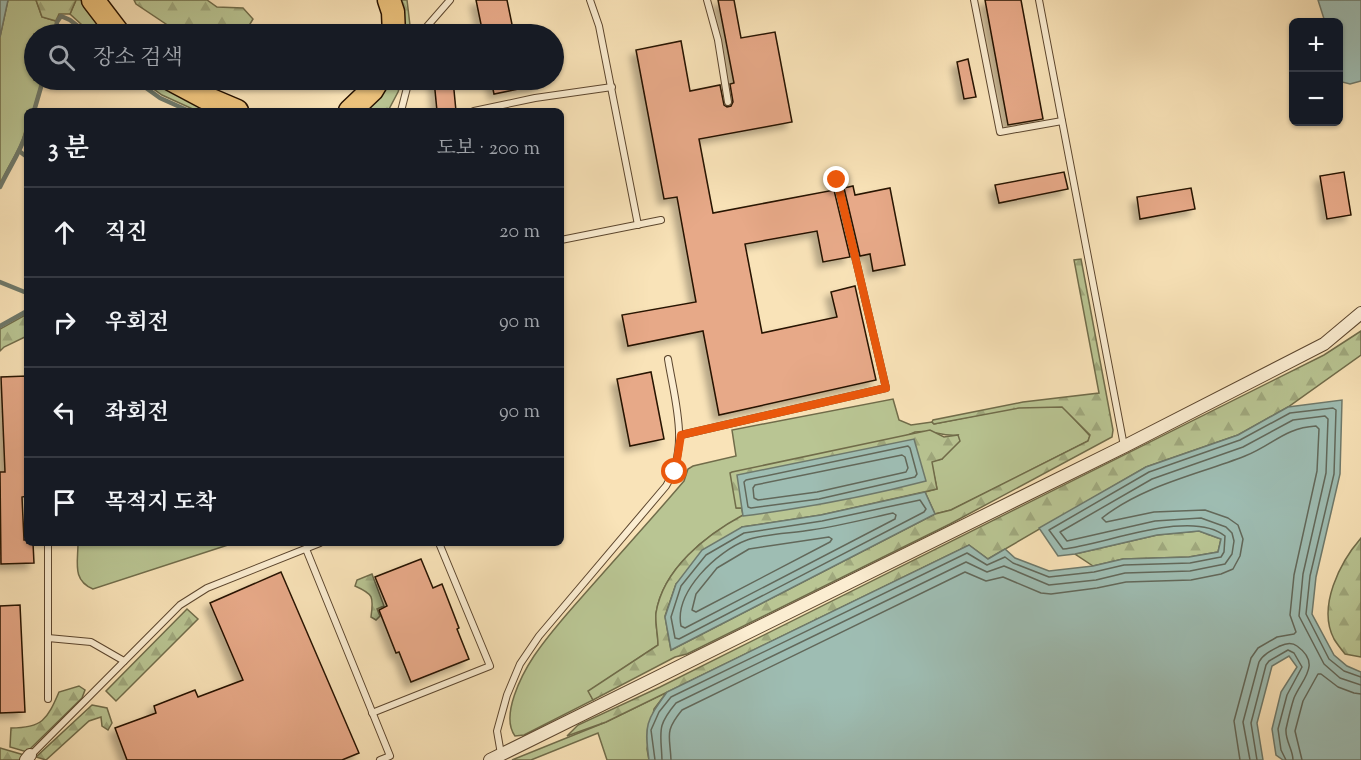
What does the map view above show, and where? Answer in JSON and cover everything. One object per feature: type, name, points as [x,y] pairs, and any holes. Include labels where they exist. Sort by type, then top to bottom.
[{"type":"highway","points":[[93,0],[111,24]]},
{"type":"highway","points":[[389,0],[394,24]]},
{"type":"highway","points":[[191,90],[230,108]]},
{"type":"highway","points":[[353,108],[372,90]]},
{"type":"street","points":[[495,758],[1007,505],[1324,345],[1361,313]]},
{"type":"lane","points":[[429,24],[450,0]]},
{"type":"lane","points":[[590,0],[600,26],[638,225]]},
{"type":"lane","points":[[707,0],[718,40],[728,102]]},
{"type":"lane","points":[[974,0],[1000,132],[1062,121]]},
{"type":"lane","points":[[1039,0],[1125,446]]},
{"type":"lane","points":[[488,108],[535,98],[612,87]]},
{"type":"lane","points":[[401,108],[406,90]]},
{"type":"lane","points":[[681,435],[886,388],[837,180]]},
{"type":"lane","points":[[564,239],[662,220]]},
{"type":"lane","points":[[495,758],[497,731],[507,695],[520,664],[538,636],[666,486],[675,472],[681,435],[668,359]]},
{"type":"lane","points":[[48,546],[48,699]]},
{"type":"lane","points":[[28,758],[180,605],[207,588],[314,546]]},
{"type":"lane","points":[[372,713],[490,666],[440,546]]},
{"type":"lane","points":[[306,549],[390,756],[380,760]]},
{"type":"lane","points":[[48,638],[91,642],[124,662]]},
{"type":"green space","points":[[8,0],[36,0],[42,17],[56,21],[56,24],[24,24],[24,90],[39,90],[34,108],[24,108],[24,135],[0,184],[0,37]]},
{"type":"green space","points":[[36,0],[76,0],[70,14],[59,14],[56,21],[42,17]]},
{"type":"green space","points":[[76,0],[85,0],[103,24],[81,24],[70,14]]},
{"type":"green space","points":[[134,0],[207,0],[217,7],[243,8],[253,19],[250,24],[166,24],[136,4]]},
{"type":"green space","points":[[395,0],[407,0],[410,24],[398,24]]},
{"type":"green space","points":[[155,90],[179,90],[216,108],[190,108]]},
{"type":"green space","points":[[377,90],[399,90],[390,108],[362,108]]},
{"type":"green space","points":[[1081,259],[1113,430],[1112,437],[950,524],[687,654],[675,657],[593,700],[588,691],[658,645],[656,613],[667,582],[677,568],[701,543],[743,515],[742,508],[736,508],[730,473],[930,430],[944,437],[958,435],[960,441],[942,459],[932,462],[937,489],[821,515],[742,527],[676,584],[665,616],[671,650],[935,514],[951,510],[1088,441],[1090,435],[1062,407],[1019,408],[934,424],[932,422],[1023,402],[1099,393],[1074,260]]},
{"type":"green space","points":[[24,316],[24,337],[0,351],[0,329]]},
{"type":"green space","points":[[1361,331],[1361,355],[1288,407],[1238,435],[1146,467],[988,559],[969,545],[606,722],[567,736],[578,725],[660,687],[1324,355]]},
{"type":"green space","points":[[893,399],[899,420],[911,425],[932,422],[934,424],[1019,407],[1063,407],[1090,436],[1088,441],[951,510],[935,514],[925,492],[937,489],[931,461],[942,459],[958,435],[927,431],[915,432],[736,508],[742,508],[743,516],[701,543],[688,555],[667,582],[656,613],[658,645],[589,691],[593,700],[524,735],[515,736],[511,728],[511,707],[514,695],[534,656],[564,617],[684,481],[688,469],[736,456],[732,430]]},
{"type":"green space","points":[[1199,531],[1221,539],[1218,552],[1189,557],[1123,559],[1093,566],[1075,554],[1157,535]]},
{"type":"green space","points":[[1361,538],[1361,657],[1345,654],[1339,646],[1329,626],[1328,613],[1333,586],[1339,572]]},
{"type":"green space","points":[[78,546],[225,546],[93,589],[82,581],[77,564]]},
{"type":"green space","points":[[372,574],[384,606],[377,609],[380,616],[376,620],[371,617],[371,597],[366,591],[355,586],[357,580]]},
{"type":"green space","points":[[187,609],[198,619],[116,701],[106,691]]},
{"type":"green space","points":[[79,686],[85,690],[82,698],[27,752],[10,747],[11,728],[37,724],[47,716],[59,692]]},
{"type":"green space","points":[[667,692],[654,709],[647,749],[649,760],[607,760],[598,733],[531,760],[512,760],[606,722]]},
{"type":"green space","points":[[92,705],[107,708],[112,723],[108,730],[102,726],[101,717],[89,721],[46,760],[36,757]]},
{"type":"green space","points":[[0,748],[24,755],[20,760],[0,760]]},
{"type":"water","points":[[0,0],[8,0],[0,37]]},
{"type":"water","points":[[1318,0],[1361,0],[1361,81],[1350,84],[1343,82],[1343,18],[1324,18]]},
{"type":"water","points":[[1342,400],[1340,474],[1316,577],[1312,614],[1334,655],[1347,666],[1361,672],[1361,760],[1283,760],[1276,755],[1272,729],[1281,692],[1297,667],[1289,656],[1272,666],[1257,723],[1263,760],[649,760],[648,724],[667,692],[969,545],[988,559],[1005,549],[1015,558],[1049,571],[1093,566],[1123,559],[1189,557],[1218,552],[1221,539],[1199,531],[1157,535],[1058,556],[1039,528],[1146,467],[1238,435],[1288,407]]},
{"type":"water","points":[[914,439],[926,481],[835,502],[743,516],[737,475]]},
{"type":"water","points":[[925,492],[935,514],[671,650],[665,617],[676,584],[702,550],[742,527],[821,515]]},
{"type":"building","points":[[476,0],[507,0],[512,24],[481,24]]},
{"type":"building","points":[[718,0],[734,0],[741,38],[775,32],[792,122],[699,139],[713,213],[834,190],[850,257],[823,262],[817,231],[745,244],[762,333],[837,317],[831,292],[855,286],[876,380],[719,415],[703,331],[628,346],[622,315],[696,302],[677,197],[664,199],[636,50],[681,41],[690,91],[720,85],[724,105],[731,106],[733,102],[730,84],[734,83]]},
{"type":"building","points":[[985,0],[1021,0],[1043,119],[1008,125]]},
{"type":"building","points":[[968,59],[976,97],[964,99],[957,62]]},
{"type":"building","points":[[435,90],[454,90],[456,108],[437,108]]},
{"type":"building","points":[[493,90],[514,90],[494,94]]},
{"type":"building","points":[[1064,172],[1068,189],[999,203],[995,185]]},
{"type":"building","points":[[1344,172],[1351,215],[1327,219],[1320,176]]},
{"type":"building","points":[[853,186],[855,195],[890,188],[905,265],[873,271],[870,254],[860,256],[844,188]]},
{"type":"building","points":[[1191,188],[1195,209],[1140,219],[1137,197]]},
{"type":"building","points":[[651,372],[664,439],[630,446],[617,379]]},
{"type":"building","points":[[24,376],[24,497],[22,497],[24,546],[33,546],[34,563],[1,564],[0,472],[5,472],[1,377]]},
{"type":"building","points":[[421,559],[433,588],[442,584],[469,659],[411,682],[399,652],[396,653],[379,610],[387,606],[375,577]]},
{"type":"building","points":[[281,572],[359,753],[342,760],[127,760],[115,728],[156,713],[154,706],[195,690],[198,697],[243,680],[210,603]]},
{"type":"building","points":[[20,605],[25,712],[0,713],[0,606]]},
{"type":"waterway","points":[[57,24],[61,16],[75,24]]},
{"type":"waterway","points":[[35,108],[40,90]]},
{"type":"waterway","points":[[149,90],[182,108]]},
{"type":"waterway","points":[[0,187],[24,138]]},
{"type":"waterway","points":[[19,151],[24,155]]},
{"type":"waterway","points":[[0,282],[24,292]]},
{"type":"waterway","points":[[0,326],[24,313]]},
{"type":"route","points":[[675,472],[681,435],[886,388],[837,180]]}]
